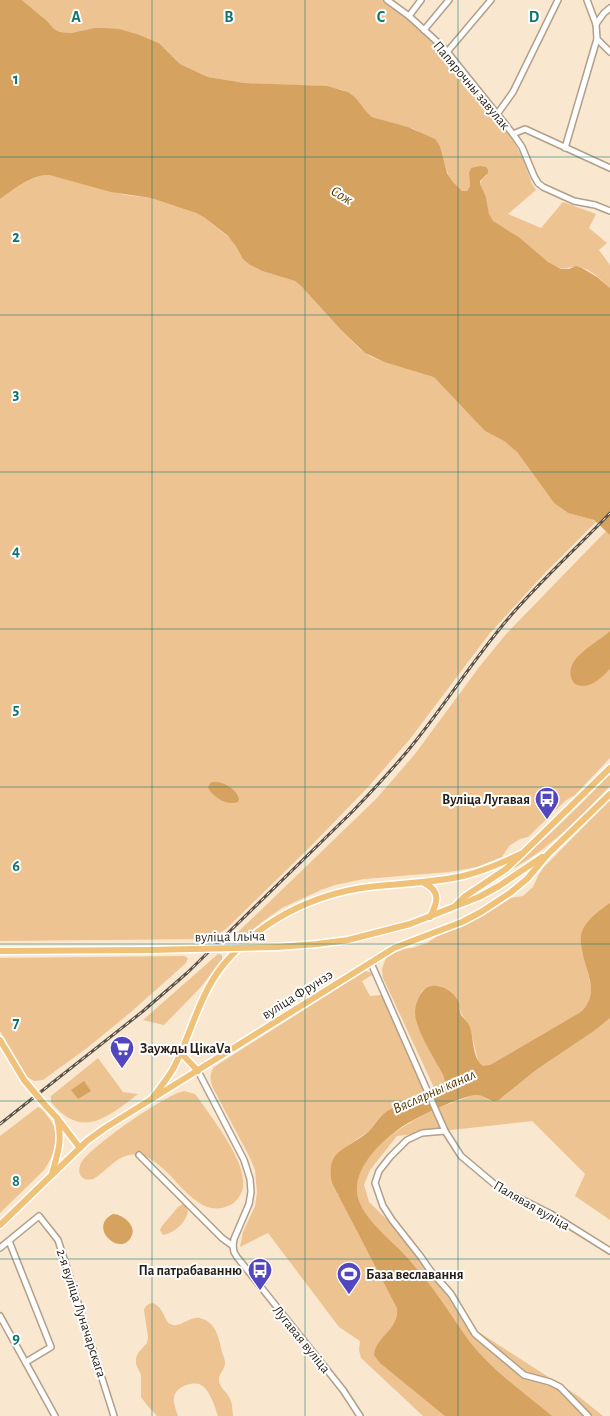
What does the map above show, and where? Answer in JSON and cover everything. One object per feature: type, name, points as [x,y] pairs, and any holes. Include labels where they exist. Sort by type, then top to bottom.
[{"type":"main road","points":[[151,1100],[173,1069],[208,988],[216,975],[231,956],[269,924],[309,902],[348,890],[464,876],[523,854],[610,768]]},
{"type":"main road","name":"вуліца Фрунзэ","points":[[0,1225],[94,1135],[370,963],[405,944],[462,922],[510,894],[610,794]]},
{"type":"main road","name":"вуліца Ільіча","points":[[454,906],[464,897],[506,869],[523,854]]},
{"type":"main road","name":"вуліца Ільіча","points":[[0,951],[278,947],[348,940],[430,917],[454,906],[466,903],[486,893],[548,854]]},
{"type":"main road","points":[[423,882],[434,889],[437,896],[435,909],[430,917]]},
{"type":"main road","points":[[0,1040],[24,1080],[80,1148]]},
{"type":"main road","points":[[180,1052],[198,1071]]},
{"type":"main road","points":[[52,1175],[60,1144],[57,1118]]},
{"type":"street","name":"Папярочны завулак","points":[[387,0],[409,16],[447,52],[498,113],[522,147],[538,183],[574,202],[595,205],[610,211]]},
{"type":"street","points":[[409,16],[421,0]]},
{"type":"street","points":[[424,30],[449,0]]},
{"type":"street","points":[[447,52],[491,0]]},
{"type":"street","points":[[498,113],[512,92],[558,0]]},
{"type":"street","points":[[565,148],[598,39],[596,24],[587,0]]},
{"type":"street","points":[[596,24],[610,8]]},
{"type":"street","points":[[598,39],[610,52]]},
{"type":"street","points":[[513,134],[525,129],[610,168]]},
{"type":"street","name":"Палявая вуліца","points":[[370,963],[445,1131],[461,1156],[499,1188],[551,1214],[610,1251]]},
{"type":"street","points":[[139,1155],[222,1238],[233,1246],[237,1231],[249,1204],[251,1192],[250,1179],[244,1160],[198,1071]]},
{"type":"street","points":[[445,1131],[422,1133],[407,1140],[390,1157],[379,1171],[376,1183],[383,1206],[400,1232],[451,1294],[475,1334],[524,1375],[550,1382],[560,1388],[588,1416]]},
{"type":"street","name":"2-я вуліца Луначарскага","points":[[9,1241],[39,1216],[58,1240],[112,1415]]},
{"type":"street","points":[[0,1248],[9,1241],[51,1347],[26,1362]]},
{"type":"street","name":"Лугавая вуліца","points":[[233,1246],[237,1257],[343,1390],[360,1416]]},
{"type":"street","points":[[0,1316],[55,1416]]},
{"type":"shaded area","points":[[22,0],[382,0],[411,22],[447,56],[514,142],[536,190],[508,214],[541,228],[563,202],[596,214],[589,228],[607,243],[599,250],[610,265],[610,288],[596,275],[583,268],[554,266],[517,237],[495,223],[489,215],[486,198],[480,184],[487,175],[471,168],[469,173],[470,186],[467,191],[462,191],[450,176],[440,146],[414,129],[372,117],[355,97],[343,90],[321,86],[245,83],[208,77],[180,64],[159,43],[137,34],[94,28],[71,33],[60,32],[54,29]]},
{"type":"shaded area","points":[[49,175],[126,195],[151,198],[196,213],[205,218],[232,240],[240,254],[250,265],[262,271],[295,281],[301,286],[342,331],[371,357],[434,376],[485,431],[504,441],[517,452],[554,503],[568,513],[596,522],[544,574],[490,633],[410,739],[369,786],[226,929],[209,939],[0,941],[0,199],[35,177]]},
{"type":"shaded area","points":[[606,531],[610,535],[610,758],[575,795],[565,801],[528,837],[520,839],[509,846],[502,857],[477,867],[449,872],[364,879],[335,885],[282,908],[244,937],[236,939],[236,934],[377,798],[415,754],[480,666],[507,633]]},
{"type":"shaded area","points":[[610,774],[610,786],[572,824],[532,857],[501,875],[516,864],[571,814]]},
{"type":"shaded area","points":[[610,800],[610,903],[591,918],[582,934],[581,940],[592,992],[590,1002],[579,1013],[490,1065],[484,1066],[478,1061],[470,1027],[461,1013],[457,998],[439,986],[432,986],[422,991],[417,1001],[415,1014],[419,1028],[445,1079],[444,1088],[437,1094],[383,978],[382,969],[385,960],[388,956],[402,949],[427,943],[439,935],[474,920],[510,898],[523,896],[533,887],[544,867]]},
{"type":"shaded area","points":[[218,954],[222,955],[222,960],[200,988],[164,1025],[143,1020]]},
{"type":"shaded area","points":[[184,956],[188,958],[186,963],[131,1012],[87,1048],[43,1080],[34,1081],[27,1077],[0,1031],[0,958]]},
{"type":"shaded area","points":[[365,971],[370,972],[372,975],[362,981],[370,996],[381,995],[385,999],[430,1097],[393,1109],[369,1131],[340,1151],[337,1194],[398,1248],[367,1216],[357,1193],[358,1177],[365,1162],[377,1148],[407,1124],[454,1102],[474,1095],[481,1095],[490,1101],[503,1097],[536,1070],[610,1018],[610,1220],[575,1196],[585,1174],[532,1121],[397,1136],[370,1170],[364,1185],[369,1202],[419,1251],[477,1331],[578,1396],[603,1416],[423,1416],[361,1358],[359,1350],[360,1341],[339,1327],[268,1233],[240,1247],[243,1232],[255,1206],[257,1193],[255,1170],[213,1088],[210,1078],[212,1070]]},
{"type":"shaded area","points":[[98,1058],[123,1092],[138,1094],[117,1110],[95,1121],[74,1120],[62,1114],[51,1102],[51,1096]]},
{"type":"shaded area","points":[[184,1091],[195,1094],[235,1154],[243,1177],[243,1187],[235,1202],[217,1209],[205,1206],[194,1199],[151,1159],[139,1155],[125,1156],[114,1162],[93,1179],[89,1180],[81,1176],[79,1170],[81,1163],[98,1145],[146,1111],[175,1094]]},
{"type":"shaded area","points":[[38,1107],[44,1111],[53,1124],[56,1138],[54,1151],[44,1170],[0,1213],[0,1136]]},
{"type":"shaded area","points":[[183,1204],[188,1211],[185,1220],[175,1230],[163,1235],[160,1230],[162,1226],[178,1207]]},
{"type":"shaded area","points":[[153,1303],[160,1308],[170,1324],[177,1325],[200,1318],[210,1323],[216,1331],[225,1362],[219,1381],[232,1404],[233,1416],[218,1416],[204,1387],[196,1384],[182,1387],[176,1393],[174,1402],[178,1416],[157,1416],[141,1397],[141,1375],[136,1364],[136,1358],[147,1343],[148,1337],[144,1310],[147,1305]]},
{"type":"water","name":"Сож","points":[[0,0],[22,0],[54,29],[60,32],[71,33],[94,28],[105,28],[119,29],[137,34],[159,43],[180,64],[208,77],[245,83],[327,86],[348,92],[355,97],[372,117],[408,127],[435,139],[440,146],[447,173],[462,191],[467,191],[470,186],[469,173],[471,168],[486,167],[488,173],[480,181],[480,184],[493,221],[520,238],[548,262],[561,269],[569,269],[576,266],[582,268],[610,288],[610,535],[594,520],[568,513],[554,503],[517,452],[504,441],[485,431],[434,377],[384,362],[365,353],[295,281],[262,271],[250,265],[243,259],[228,236],[196,213],[151,198],[111,192],[49,175],[35,177],[0,199]]},
{"type":"water","points":[[610,631],[610,669],[599,680],[590,685],[580,686],[575,684],[571,676],[571,668],[575,660],[581,653]]},
{"type":"water","points":[[210,783],[221,783],[233,789],[238,795],[238,802],[230,803],[217,798],[208,788]]},
{"type":"water","points":[[610,903],[610,1018],[536,1070],[499,1100],[493,1101],[479,1095],[472,1095],[429,1112],[403,1126],[371,1154],[360,1172],[357,1192],[362,1208],[367,1216],[425,1278],[477,1350],[499,1373],[552,1416],[445,1416],[380,1363],[374,1355],[378,1343],[395,1322],[397,1308],[332,1183],[332,1163],[340,1152],[368,1132],[389,1110],[425,1099],[443,1090],[445,1082],[443,1075],[422,1036],[416,1020],[416,1003],[425,989],[431,986],[439,986],[447,989],[456,997],[461,1015],[470,1027],[479,1063],[483,1066],[490,1065],[579,1013],[585,1007],[591,993],[591,986],[583,955],[581,935],[589,921]]},
{"type":"water","points":[[84,1081],[91,1091],[78,1099],[71,1090]]},
{"type":"water","points":[[113,1214],[124,1218],[132,1228],[132,1235],[127,1242],[121,1244],[114,1243],[105,1233],[103,1226],[106,1220]]},
{"type":"railway","points":[[0,1124],[142,1012],[187,973],[353,811],[414,743],[483,650],[519,606],[610,513]]},
{"type":"place","name":"Вуліца Лугавая","points":[[547,820]]},
{"type":"place","name":"Заужды ЦікаVа","points":[[122,1069]]},
{"type":"place","name":"Па патрабаванню","points":[[260,1291]]},
{"type":"place","name":"База веславання","points":[[349,1295]]},
{"type":"water label","name":"Вяслярны канал","points":[[434,1091]]}]
